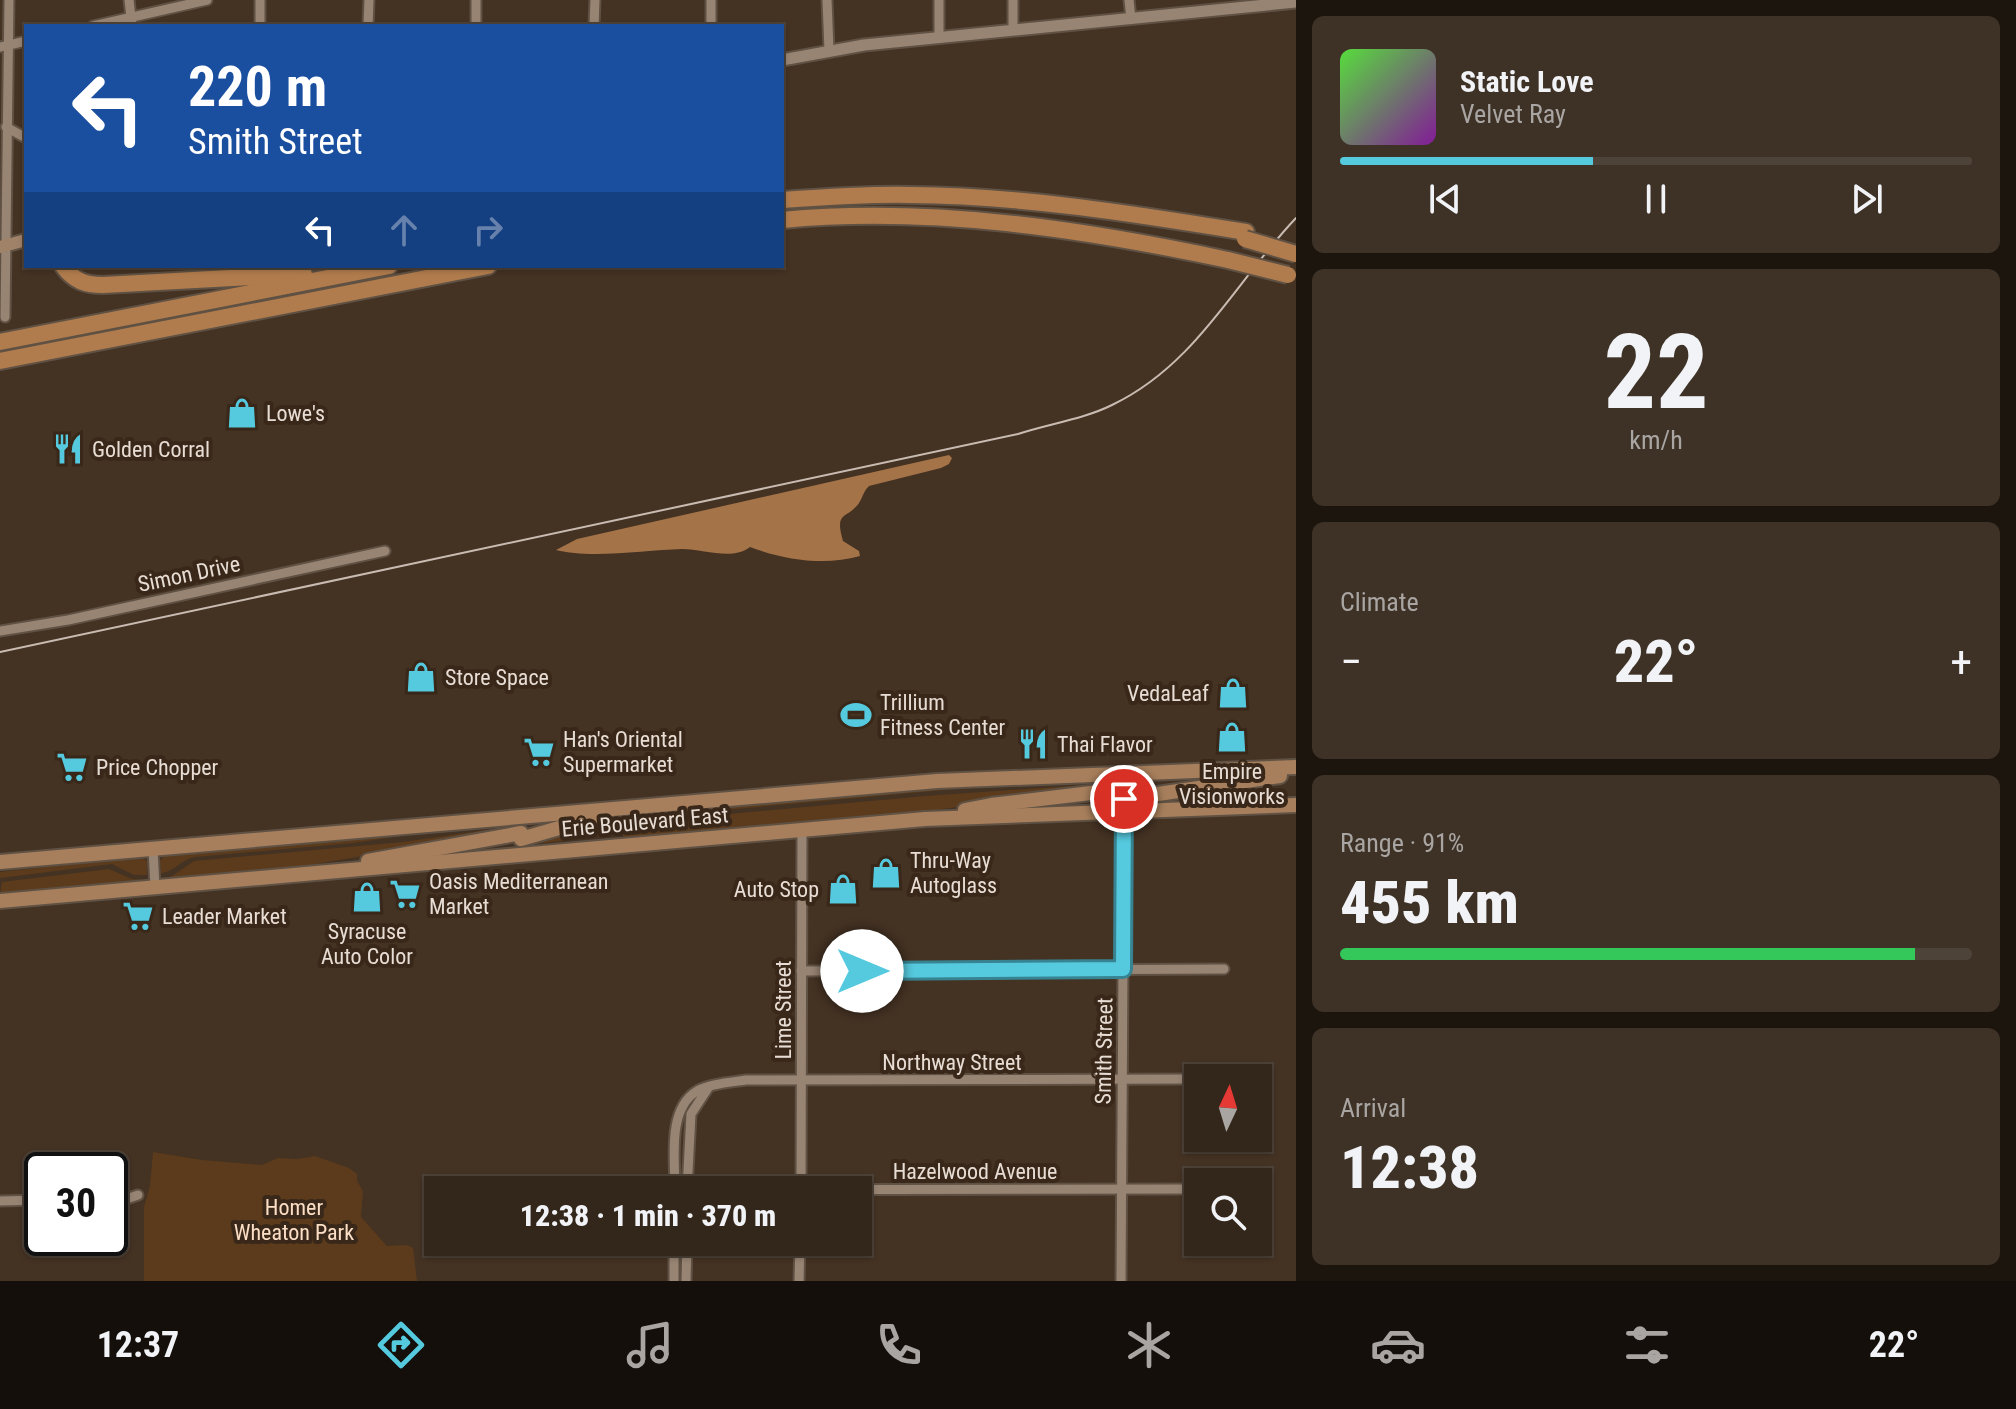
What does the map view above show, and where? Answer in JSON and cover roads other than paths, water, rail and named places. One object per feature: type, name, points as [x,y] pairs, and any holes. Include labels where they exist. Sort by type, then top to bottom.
[{"type":"highway","points":[[784,200],[864,195],[961,197],[1077,205],[1296,243]]},
{"type":"highway","points":[[784,220],[869,217],[1005,223],[1126,239],[1292,276]]},
{"type":"highway","points":[[1246,236],[1296,254]]},
{"type":"highway","points":[[66,269],[84,283],[103,285],[219,280],[359,268]]},
{"type":"highway","points":[[0,342],[379,268]]},
{"type":"highway","points":[[0,361],[478,268]]},
{"type":"main road","points":[[3,247],[24,241]]},
{"type":"main road","name":"Erie Boulevard East","points":[[0,901],[324,872],[522,842],[802,830],[925,819],[1296,767]]},
{"type":"main road","points":[[925,819],[991,805],[1296,774]]},
{"type":"main road","name":"Erie Boulevard East","points":[[0,865],[937,781],[1296,805]]},
{"type":"main road","points":[[324,872],[387,856],[522,842],[623,808]]},
{"type":"street","points":[[5,317],[4,46],[9,0]]},
{"type":"street","points":[[129,0],[132,22],[207,0]]},
{"type":"street","points":[[260,0],[260,24]]},
{"type":"street","points":[[368,24],[369,0]]},
{"type":"street","points":[[476,0],[476,24]]},
{"type":"street","points":[[594,24],[595,0]]},
{"type":"street","points":[[711,0],[711,24]]},
{"type":"street","points":[[827,0],[829,50]]},
{"type":"street","points":[[939,0],[939,37]]},
{"type":"street","points":[[1013,0],[1013,30]]},
{"type":"street","points":[[1129,0],[1131,19]]},
{"type":"street","points":[[784,60],[829,50],[939,37],[1131,19],[1246,4],[1296,2]]},
{"type":"street","points":[[4,46],[24,41]]},
{"type":"street","points":[[6,127],[24,137]]},
{"type":"street","name":"Simon Drive","points":[[0,631],[68,620],[385,551]]},
{"type":"street","name":"Smith Street","points":[[1121,1281],[1124,793]]},
{"type":"street","points":[[520,817],[522,842]]},
{"type":"street","name":"Lime Street","points":[[801,1176],[802,830]]},
{"type":"street","points":[[153,849],[155,887]]},
{"type":"street","points":[[801,971],[1224,969]]},
{"type":"street","name":"Northway Street","points":[[686,1111],[698,1089],[746,1080],[1184,1079]]},
{"type":"street","points":[[675,1176],[676,1135],[686,1111]]},
{"type":"street","points":[[686,1111],[687,1176]]},
{"type":"street","name":"Hazelwood Avenue","points":[[872,1190],[1184,1189]]},
{"type":"street","points":[[128,1198],[138,1195]]},
{"type":"street","points":[[0,1201],[24,1200]]},
{"type":"street","points":[[674,1256],[674,1281]]},
{"type":"street","points":[[686,1281],[687,1256]]},
{"type":"street","points":[[799,1281],[800,1256]]},
{"type":"railway","points":[[0,652],[1018,434],[1090,414],[1142,388],[1168,368],[1213,320],[1296,218]]},
{"type":"place","name":"Lowe's","points":[[242,413]]},
{"type":"place","name":"Golden Corral","points":[[68,449]]},
{"type":"place","name":"Store Space","points":[[421,677]]},
{"type":"place","name":"VedaLeaf","points":[[1233,693]]},
{"type":"place","name":"Trillium Fitness Center","points":[[856,715]]},
{"type":"place","name":"Empire Visionworks","points":[[1232,737]]},
{"type":"place","name":"Thai Flavor","points":[[1033,744]]},
{"type":"place","name":"Han's Oriental Supermarket","points":[[539,752]]},
{"type":"place","name":"Price Chopper","points":[[72,767]]},
{"type":"place","name":"Thru-Way Autoglass","points":[[886,873]]},
{"type":"place","name":"Auto Stop","points":[[843,889]]},
{"type":"place","name":"Oasis Mediterranean Market","points":[[405,894]]},
{"type":"place","name":"Syracuse Auto Color","points":[[367,897]]},
{"type":"place","name":"Leader Market","points":[[138,916]]},
{"type":"park label","name":"Homer Wheaton Park","points":[[294,1220]]}]
